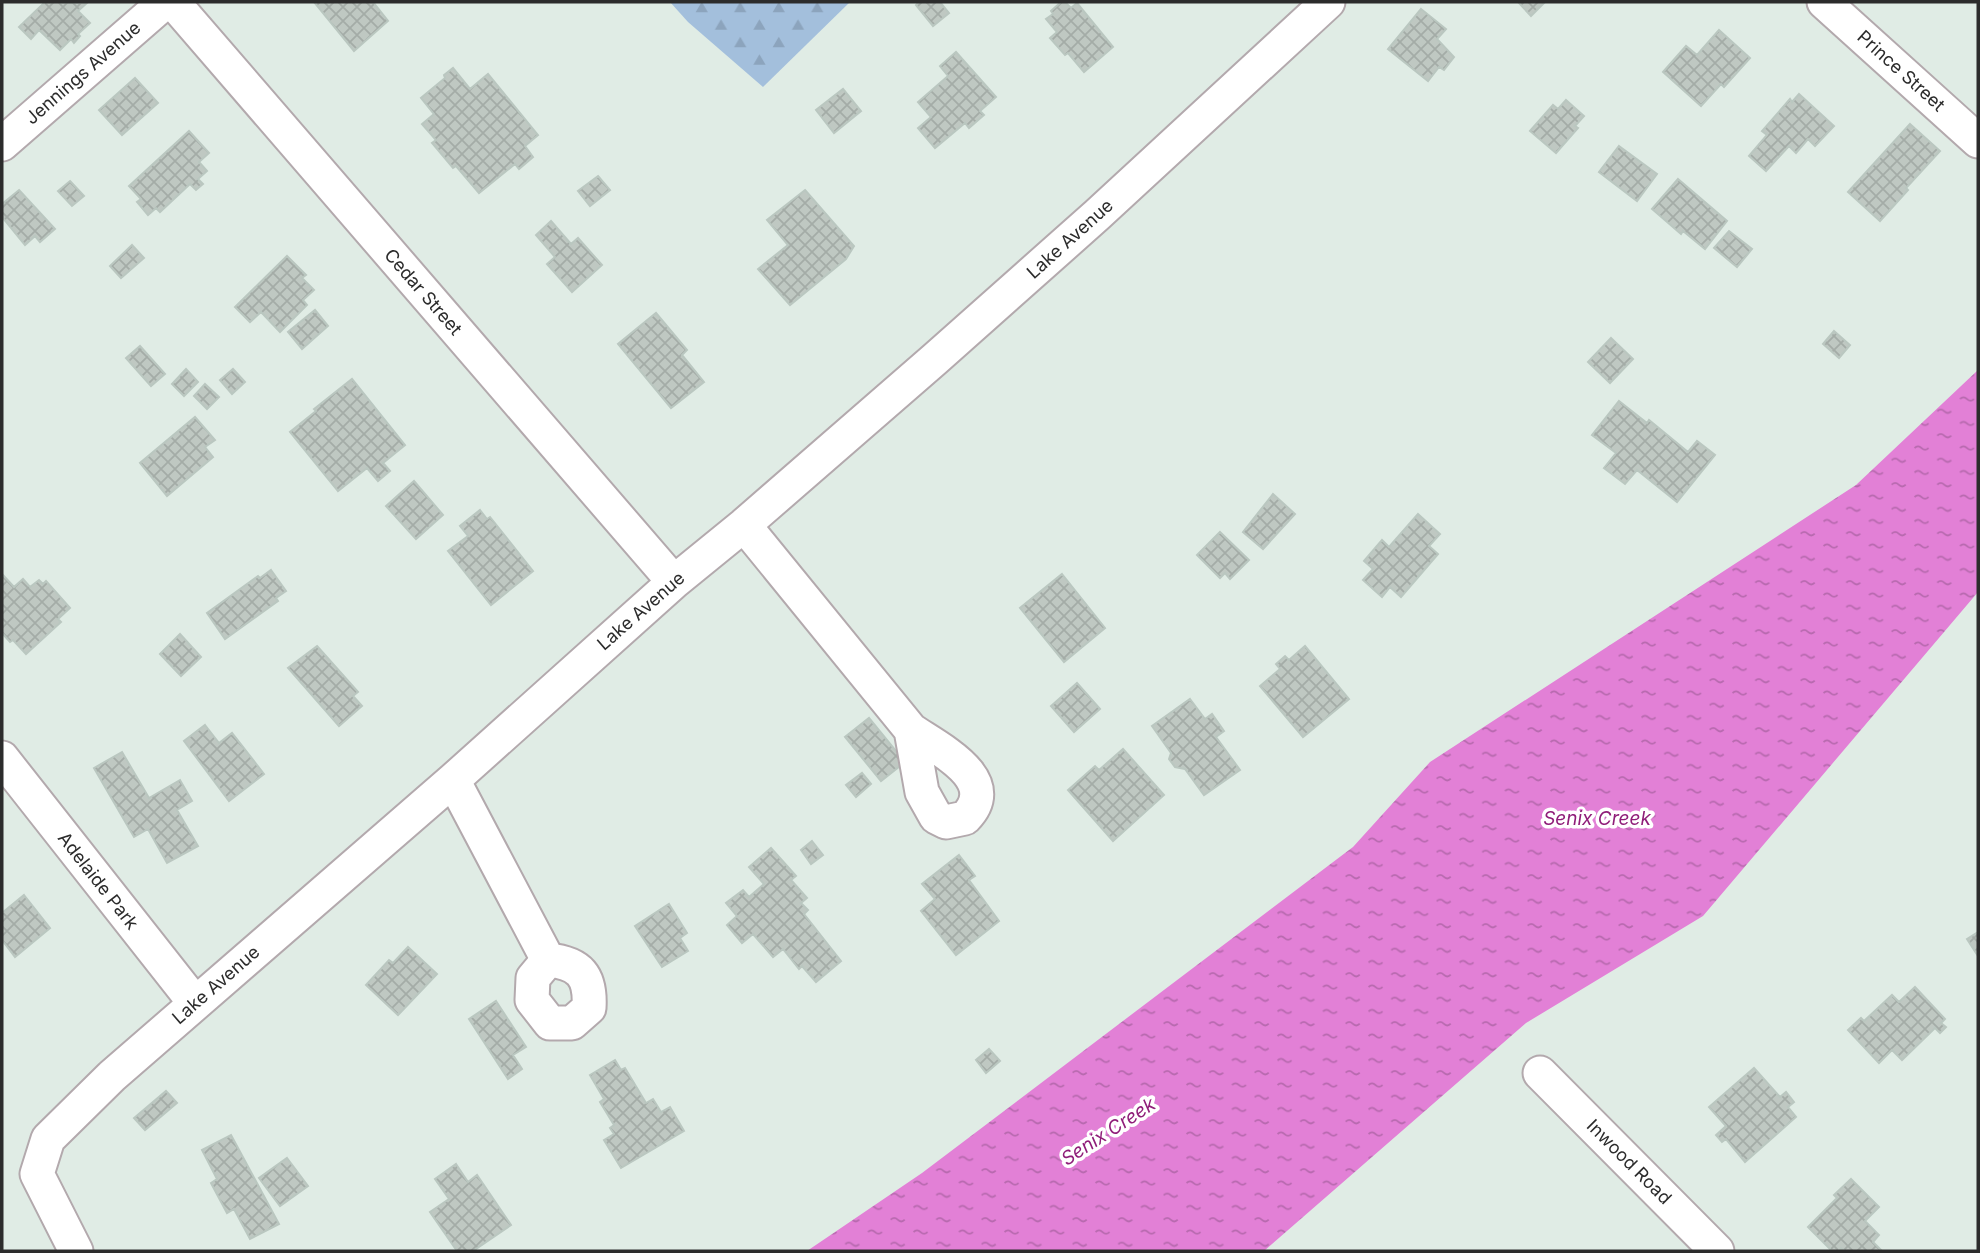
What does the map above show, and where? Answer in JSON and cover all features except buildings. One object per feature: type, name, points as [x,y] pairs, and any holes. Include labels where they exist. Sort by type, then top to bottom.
[{"type":"street","name":"Jennings Avenue","points":[[2,144],[165,2]]},
{"type":"street","name":"Cedar Street","points":[[173,2],[674,582]]},
{"type":"street","name":"Lake Avenue","points":[[76,1251],[37,1174],[48,1139],[112,1076],[1097,215],[1328,2]]},
{"type":"street","name":"Prince Street","points":[[1824,2],[1978,141]]},
{"type":"street","points":[[744,525],[911,730]]},
{"type":"street","name":"Adelaide Park","points":[[2,758],[195,1003]]},
{"type":"street","points":[[453,780],[548,960]]},
{"type":"street","name":"Inwood Road","points":[[1540,1073],[1717,1251]]},
{"type":"green space","points":[[670,2],[850,2],[763,87],[688,22]]},
{"type":"water","name":"Senix Creek","points":[[1978,370],[1978,592],[1703,916],[1526,1023],[1264,1251],[807,1251],[922,1173],[1353,847],[1430,762],[1856,485]]}]
